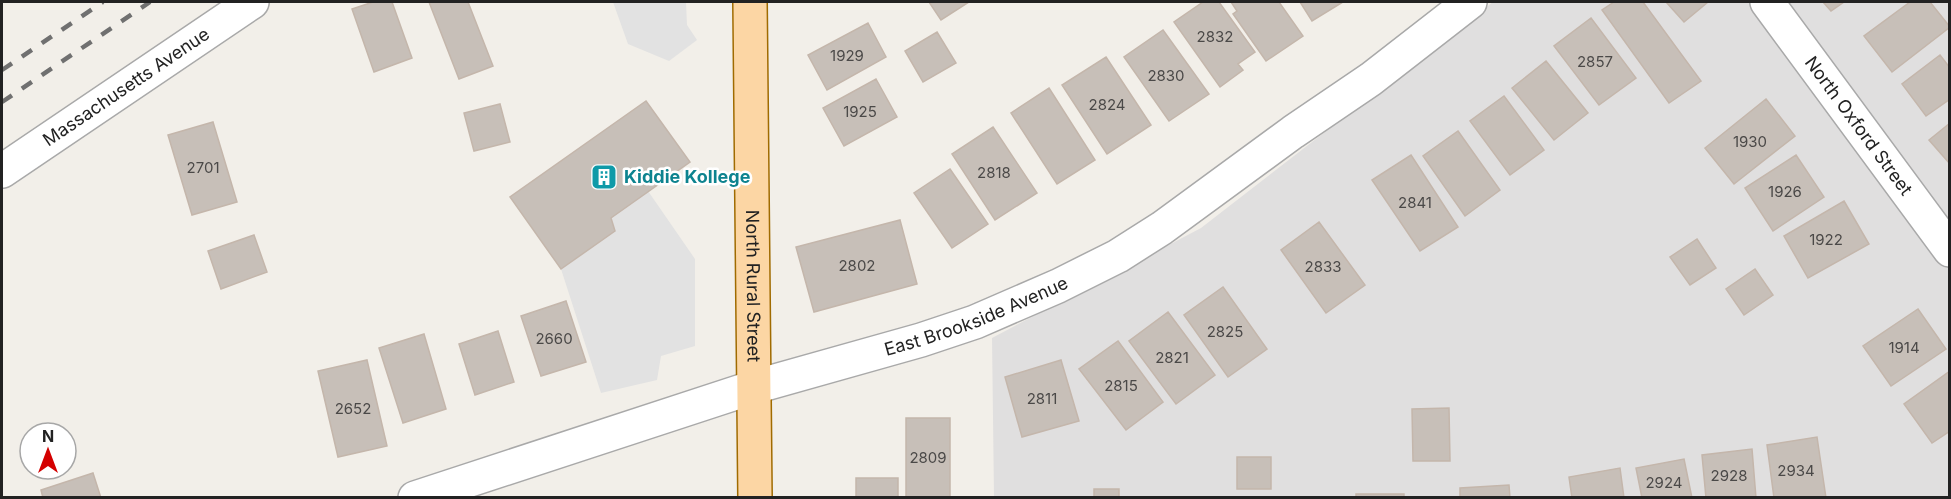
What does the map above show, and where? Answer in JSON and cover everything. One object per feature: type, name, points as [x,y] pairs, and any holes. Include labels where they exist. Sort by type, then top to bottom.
[{"type":"main road","name":"North Rural Street","points":[[750,2],[755,498]]},
{"type":"street","name":"Massachusetts Avenue","points":[[2,171],[252,2]]},
{"type":"street","name":"East Brookside Avenue","points":[[415,498],[754,387],[921,340],[975,322],[1058,286],[1118,256],[1162,228],[1293,132],[1371,79],[1470,2]]},
{"type":"street","name":"North Oxford Street","points":[[1767,2],[1950,250]]},
{"type":"shaded area","points":[[613,2],[686,2],[687,25],[697,40],[669,61],[628,44]]},
{"type":"shaded area","points":[[1493,2],[1949,2],[1949,497],[994,497],[992,338],[1201,228]]},
{"type":"shaded area","points":[[648,191],[695,259],[695,346],[661,356],[657,380],[601,393],[561,269],[615,231],[611,218]]},
{"type":"building","points":[[373,2],[392,2],[412,58],[374,72],[352,9]]},
{"type":"building","points":[[429,2],[468,2],[493,66],[459,79]]},
{"type":"building","points":[[929,2],[969,2],[941,20]]},
{"type":"building","points":[[1203,2],[1219,2],[1255,52],[1238,64],[1243,70],[1220,87],[1174,22]]},
{"type":"building","points":[[1231,2],[1279,2],[1303,36],[1266,61],[1233,14],[1237,11]]},
{"type":"building","points":[[1300,2],[1343,2],[1312,21]]},
{"type":"building","points":[[1614,2],[1643,2],[1701,81],[1669,103],[1602,10]]},
{"type":"building","points":[[1666,2],[1708,2],[1684,22]]},
{"type":"building","points":[[1823,2],[1844,2],[1831,11]]},
{"type":"building","points":[[1910,2],[1930,2],[1950,27],[1892,72],[1864,36]]},
{"type":"building","points":[[1591,18],[1636,78],[1599,105],[1554,46]]},
{"type":"building","points":[[868,23],[886,57],[827,90],[808,55]]},
{"type":"building","points":[[1163,30],[1209,94],[1169,121],[1124,57]]},
{"type":"building","points":[[937,32],[956,63],[923,82],[905,51]]},
{"type":"building","points":[[1940,55],[1950,68],[1950,99],[1926,116],[1902,84]]},
{"type":"building","points":[[1106,57],[1151,125],[1107,154],[1062,85]]},
{"type":"building","points":[[1546,61],[1588,113],[1554,140],[1512,88]]},
{"type":"building","points":[[876,79],[897,117],[844,146],[823,108]]},
{"type":"building","points":[[1049,88],[1095,160],[1057,184],[1011,113]]},
{"type":"building","points":[[1504,96],[1544,150],[1510,175],[1470,121]]},
{"type":"building","points":[[1766,99],[1795,136],[1734,184],[1705,148]]},
{"type":"building","name":"Kiddie Kollege","points":[[646,101],[690,162],[611,218],[615,231],[561,269],[510,197]]},
{"type":"building","points":[[500,104],[510,142],[474,151],[464,113]]},
{"type":"building","points":[[213,122],[237,202],[192,215],[168,135]]},
{"type":"building","points":[[1950,123],[1950,164],[1929,140]]},
{"type":"building","points":[[993,127],[1037,193],[995,220],[952,154]]},
{"type":"building","points":[[1458,131],[1500,190],[1465,216],[1423,156]]},
{"type":"building","points":[[1411,155],[1458,227],[1420,251],[1372,180]]},
{"type":"building","points":[[1796,155],[1824,197],[1773,231],[1745,188]]},
{"type":"building","points":[[950,169],[988,224],[952,248],[914,193]]},
{"type":"building","points":[[1844,201],[1869,244],[1808,278],[1784,236]]},
{"type":"building","points":[[900,220],[917,284],[814,312],[796,247]]},
{"type":"building","points":[[1319,222],[1365,285],[1326,313],[1281,250]]},
{"type":"building","points":[[254,235],[267,272],[221,289],[208,251]]},
{"type":"building","points":[[1697,239],[1716,268],[1690,285],[1670,257]]},
{"type":"building","points":[[1755,269],[1773,295],[1744,315],[1726,289]]},
{"type":"building","points":[[1223,287],[1267,349],[1228,377],[1184,315]]},
{"type":"building","points":[[566,301],[586,362],[541,376],[521,316]]},
{"type":"building","points":[[1918,309],[1946,349],[1891,386],[1863,346]]},
{"type":"building","points":[[1168,312],[1215,375],[1176,404],[1129,341]]},
{"type":"building","points":[[498,331],[514,382],[475,395],[459,344]]},
{"type":"building","points":[[424,334],[446,409],[403,423],[379,348]]},
{"type":"building","points":[[1118,341],[1163,402],[1126,430],[1079,369]]},
{"type":"building","points":[[367,360],[387,446],[338,457],[318,371]]},
{"type":"building","points":[[1061,360],[1079,421],[1022,437],[1005,377]]},
{"type":"building","points":[[1950,371],[1950,431],[1932,443],[1904,404]]},
{"type":"building","points":[[1449,408],[1450,461],[1413,461],[1412,409]]},
{"type":"building","points":[[906,418],[950,418],[950,498],[906,498]]},
{"type":"building","points":[[1817,437],[1826,498],[1774,498],[1767,445]]},
{"type":"building","points":[[1752,449],[1756,498],[1706,498],[1702,455]]},
{"type":"building","points":[[1237,457],[1271,457],[1271,489],[1237,489]]},
{"type":"building","points":[[1684,459],[1692,498],[1642,498],[1636,468]]},
{"type":"building","points":[[1620,468],[1624,498],[1572,498],[1569,477]]},
{"type":"building","points":[[93,473],[101,498],[43,498],[41,490],[69,481],[78,481],[78,478]]},
{"type":"building","points":[[856,478],[898,478],[898,498],[856,498]]},
{"type":"building","points":[[1509,485],[1510,498],[1460,498],[1460,488]]},
{"type":"building","points":[[1094,489],[1119,489],[1119,498],[1094,498]]},
{"type":"building","points":[[1356,494],[1404,494],[1404,498],[1356,498]]},
{"type":"railway","points":[[2,70],[103,2]]},
{"type":"railway","points":[[2,102],[150,2]]},
{"type":"place","name":"Kiddie Kollege","points":[[604,177]]}]
